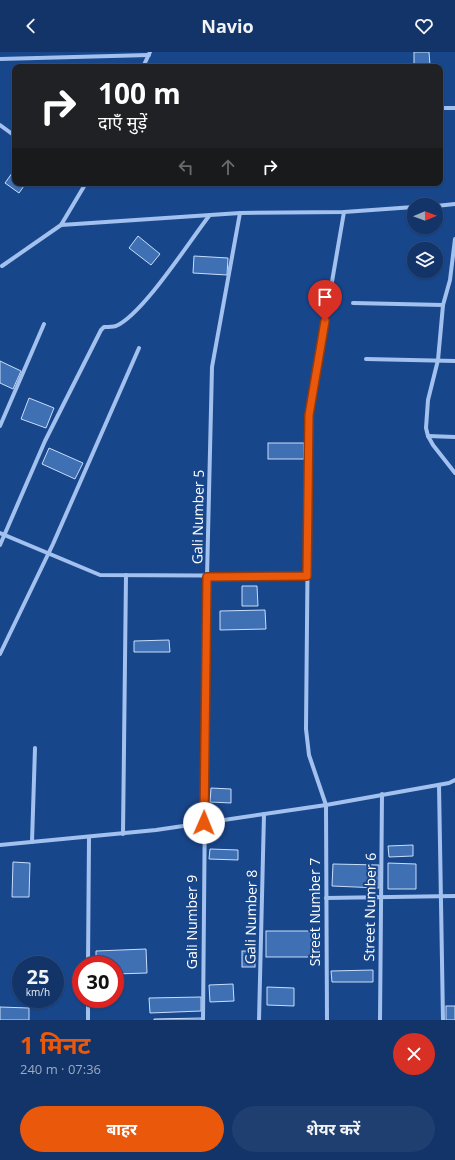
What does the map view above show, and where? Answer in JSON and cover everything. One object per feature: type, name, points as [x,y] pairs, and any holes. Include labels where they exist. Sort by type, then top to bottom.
[{"type":"street","points":[[0,59],[150,54]]},
{"type":"street","points":[[145,64],[150,54]]},
{"type":"street","points":[[443,108],[455,108]]},
{"type":"street","points":[[0,125],[12,134]]},
{"type":"street","points":[[1,266],[61,225],[83,186]]},
{"type":"street","points":[[443,205],[455,204]]},
{"type":"street","points":[[61,225],[240,213],[344,212],[407,208]]},
{"type":"street","points":[[326,804],[308,755],[306,729],[309,415],[344,212]]},
{"type":"street","name":"Gali Number 5","points":[[204,823],[207,577],[212,367],[240,213]]},
{"type":"street","points":[[0,545],[2,534],[45,441],[101,330],[104,327],[115,326],[138,310],[209,216]]},
{"type":"street","points":[[455,239],[450,280],[444,305],[438,360],[428,400],[428,436],[455,473]]},
{"type":"street","points":[[450,280],[455,280]]},
{"type":"street","points":[[353,303],[444,305]]},
{"type":"street","points":[[0,426],[44,324]]},
{"type":"street","points":[[0,654],[48,553],[139,348]]},
{"type":"street","points":[[366,359],[455,361]]},
{"type":"street","points":[[428,436],[455,436]]},
{"type":"street","points":[[2,534],[100,575],[207,577],[307,576]]},
{"type":"street","points":[[123,834],[126,575]]},
{"type":"street","points":[[32,842],[35,748]]},
{"type":"street","points":[[0,845],[123,834],[204,823],[439,785],[455,780]]},
{"type":"street","points":[[439,785],[443,1020]]},
{"type":"street","name":"Street Number 6","points":[[380,1020],[382,794]]},
{"type":"street","name":"Street Number 7","points":[[326,804],[326,1020]]},
{"type":"street","name":"Gali Number 8","points":[[259,1020],[264,814]]},
{"type":"street","name":"Gali Number 9","points":[[203,1020],[204,823]]},
{"type":"street","points":[[88,956],[89,837]]},
{"type":"street","points":[[326,898],[455,896]]},
{"type":"street","points":[[88,1008],[88,1020]]},
{"type":"building","points":[[414,52],[429,52],[430,64],[414,64]]},
{"type":"building","points":[[12,173],[12,186],[24,186],[19,193],[5,183]]},
{"type":"building","points":[[138,236],[160,254],[151,265],[129,248]]},
{"type":"building","points":[[194,256],[228,258],[227,275],[193,273]]},
{"type":"building","points":[[0,361],[21,371],[13,389],[0,383]]},
{"type":"building","points":[[29,398],[54,408],[46,428],[21,419]]},
{"type":"building","points":[[268,443],[304,443],[304,459],[268,459]]},
{"type":"building","points":[[49,448],[83,463],[75,479],[42,464]]},
{"type":"building","points":[[242,586],[257,586],[258,606],[242,606]]},
{"type":"building","points":[[265,610],[266,629],[220,630],[220,611]]},
{"type":"building","points":[[169,640],[170,652],[134,652],[134,641]]},
{"type":"building","points":[[211,788],[231,789],[231,803],[210,802]]},
{"type":"building","points":[[413,845],[413,856],[389,857],[388,846]]},
{"type":"building","points":[[210,849],[238,850],[238,860],[209,859]]},
{"type":"building","points":[[13,862],[30,863],[29,897],[12,897]]},
{"type":"building","points":[[388,863],[416,864],[416,889],[388,889]]},
{"type":"building","points":[[333,864],[379,865],[379,888],[332,886]]},
{"type":"building","points":[[266,931],[318,931],[318,957],[266,957]]},
{"type":"building","points":[[146,949],[147,973],[124,974],[124,956],[96,956],[96,951]]},
{"type":"building","points":[[242,951],[255,951],[255,967],[242,967]]},
{"type":"building","points":[[373,970],[373,982],[332,982],[331,971]]},
{"type":"building","points":[[233,984],[234,1001],[210,1002],[209,985]]},
{"type":"building","points":[[267,987],[294,988],[294,1006],[267,1005]]},
{"type":"building","points":[[201,997],[201,1011],[150,1013],[149,998]]},
{"type":"building","points":[[446,1006],[455,1006],[455,1020],[446,1020]]},
{"type":"building","points":[[0,1007],[29,1008],[29,1020],[0,1020]]},
{"type":"building","points":[[201,1018],[202,1020],[154,1020],[154,1019]]},
{"type":"route","points":[[204,823],[207,577],[307,576],[309,415],[325,321]]}]
